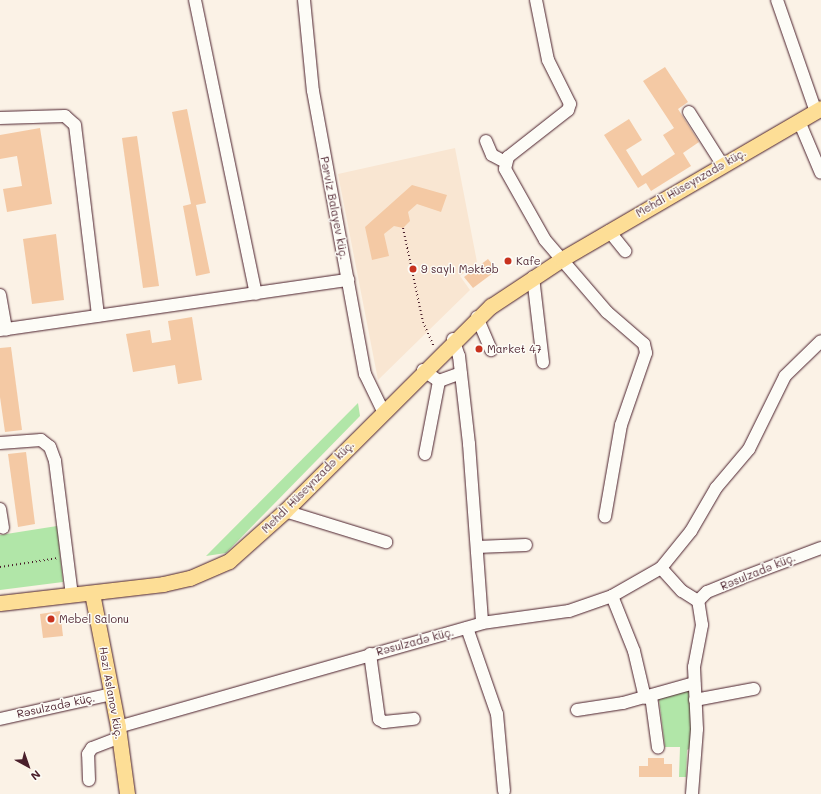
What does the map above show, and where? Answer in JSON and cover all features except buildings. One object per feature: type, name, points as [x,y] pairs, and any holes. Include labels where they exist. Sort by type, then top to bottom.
[{"type":"main road","name":"Mehdi Hüseynzadə küç.","points":[[0,603],[72,596],[163,584],[215,569],[244,550],[285,511],[476,317],[532,277],[722,164],[818,110]]},
{"type":"main road","name":"Həzi Aslanov küç.","points":[[92,593],[119,732],[127,794]]},
{"type":"street","points":[[195,0],[199,5],[256,294]]},
{"type":"street","name":"Pərviz Balayev küç.","points":[[304,0],[312,91],[366,374],[383,412]]},
{"type":"street","points":[[505,162],[568,110],[570,104],[548,60],[536,0]]},
{"type":"street","points":[[777,0],[818,110]]},
{"type":"street","points":[[689,112],[722,164]]},
{"type":"street","points":[[0,118],[65,116],[75,125],[98,316]]},
{"type":"street","points":[[799,121],[821,172]]},
{"type":"street","points":[[486,140],[492,155],[505,162]]},
{"type":"street","points":[[505,162],[505,168],[536,228],[607,312],[644,344],[646,354],[622,425],[605,517]]},
{"type":"street","points":[[609,231],[625,251]]},
{"type":"street","points":[[532,277],[543,362]]},
{"type":"street","points":[[0,295],[3,329],[348,280]]},
{"type":"street","points":[[476,317],[491,350]]},
{"type":"street","points":[[453,339],[461,373],[477,547],[482,623]]},
{"type":"street","points":[[692,794],[697,743],[694,683],[702,625],[698,601],[682,591],[661,568],[691,531],[716,488],[749,449],[785,376],[821,341]]},
{"type":"street","points":[[423,370],[439,380],[461,373]]},
{"type":"street","points":[[425,454],[439,380]]},
{"type":"street","points":[[0,443],[41,440],[50,447],[55,460],[72,596]]},
{"type":"street","points":[[0,510],[3,528]]},
{"type":"street","points":[[285,511],[386,542]]},
{"type":"street","points":[[477,547],[526,545]]},
{"type":"street","name":"Rəsulzadə küç.","points":[[698,601],[708,592],[821,548]]},
{"type":"street","name":"Rəsulzadə küç.","points":[[89,780],[88,754],[92,748],[119,732],[370,654],[482,623],[569,610],[612,596],[661,568]]},
{"type":"street","points":[[612,596],[634,651],[648,697],[658,748]]},
{"type":"street","points":[[467,628],[497,714],[504,791]]},
{"type":"street","points":[[370,654],[379,719],[384,722],[414,719]]},
{"type":"street","points":[[577,710],[648,697],[694,683]]},
{"type":"street","points":[[695,700],[754,689]]},
{"type":"street","name":"Rəsulzadə küç.","points":[[0,719],[112,694]]},
{"type":"path","points":[[403,228],[427,336],[439,354]]},
{"type":"path","points":[[0,567],[61,558]]},
{"type":"shaded area","name":"9 saylı Məktəb","points":[[455,148],[477,262],[460,276],[470,290],[378,380],[338,174]]},
{"type":"green space","points":[[358,403],[360,416],[226,553],[206,556]]},
{"type":"green space","points":[[57,526],[63,582],[0,590],[0,535]]},
{"type":"green space","points":[[689,690],[693,746],[687,750],[686,777],[679,777],[680,747],[665,747],[659,699]]},
{"type":"place","name":"Kafe","points":[[508,261]]},
{"type":"place","name":"9 saylı Məktəb","points":[[413,269]]},
{"type":"place","name":"Market 47","points":[[479,349]]},
{"type":"place","name":"Mebel Salonu","points":[[51,619]]}]
